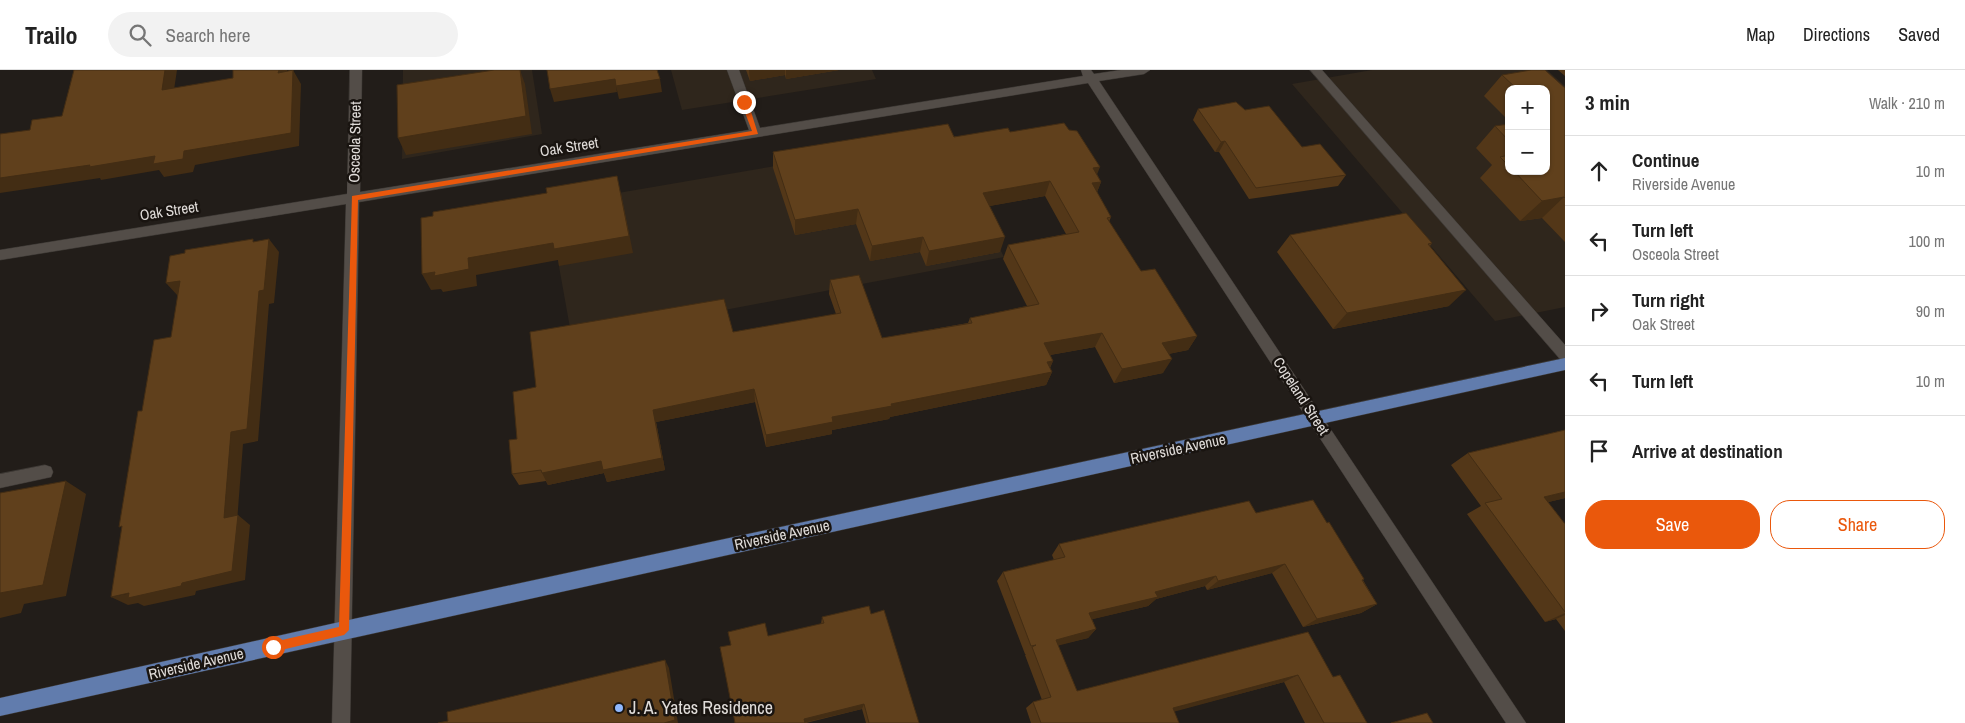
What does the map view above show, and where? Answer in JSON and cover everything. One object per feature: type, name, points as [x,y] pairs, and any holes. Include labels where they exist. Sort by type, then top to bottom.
[{"type":"main road","name":"Riverside Avenue","points":[[0,707],[344,630],[1565,364]]},
{"type":"street","name":"Osceola Street","points":[[341,723],[356,70]]},
{"type":"street","points":[[733,70],[756,133]]},
{"type":"street","name":"Oak Street","points":[[0,255],[756,133],[1088,74],[1144,70]]},
{"type":"street","points":[[1316,70],[1565,355]]},
{"type":"street","name":"Copeland Street","points":[[1088,74],[1517,723]]},
{"type":"street","points":[[0,481],[45,472]]},
{"type":"shaded area","points":[[403,70],[532,70],[542,134],[402,159]]},
{"type":"shaded area","points":[[671,70],[872,70],[876,79],[682,110]]},
{"type":"shaded area","points":[[1372,70],[1547,70],[1565,86],[1565,307],[1495,321],[1292,84]]},
{"type":"shaded area","points":[[944,137],[1004,257],[572,339],[548,205]]},
{"type":"building","points":[[74,70],[165,70],[162,90],[233,78],[233,70],[279,70],[278,73],[293,70],[291,133],[184,151],[183,159],[153,164],[155,156],[89,167],[90,165],[0,178],[0,134],[30,130],[32,120],[62,116]]},
{"type":"building","points":[[494,70],[520,70],[526,116],[398,138],[397,85]]},
{"type":"building","points":[[547,70],[657,70],[660,79],[616,86],[615,79],[550,89]]},
{"type":"building","points":[[1531,70],[1545,70],[1565,88],[1565,198],[1542,201],[1518,175],[1550,175],[1550,85],[1513,85],[1502,75]]},
{"type":"building","points":[[1236,102],[1245,110],[1269,106],[1302,147],[1320,144],[1346,175],[1256,188],[1225,141],[1221,142],[1198,109]]},
{"type":"building","points":[[1064,123],[1069,130],[1077,131],[1100,167],[1093,168],[1101,182],[1092,183],[1111,217],[1107,218],[1141,271],[1155,269],[1197,336],[1162,343],[1172,359],[1122,369],[1102,333],[1044,343],[1053,361],[1047,362],[1052,372],[891,404],[892,406],[832,417],[833,422],[766,435],[754,389],[653,410],[662,458],[603,470],[601,461],[542,473],[541,470],[512,474],[509,440],[517,439],[513,392],[536,387],[530,332],[724,299],[733,332],[841,313],[830,280],[859,275],[882,338],[972,323],[970,318],[1039,304],[1008,245],[1079,232],[1050,181],[983,193],[1005,237],[929,251],[923,237],[872,246],[858,209],[795,220],[773,152],[948,124],[954,137],[1008,128],[1010,132]]},
{"type":"building","points":[[1505,125],[1505,137],[1495,126]]},
{"type":"building","points":[[617,176],[629,236],[554,249],[553,243],[468,258],[469,269],[434,276],[435,272],[422,274],[421,218],[433,216],[433,212],[547,193],[546,188]]},
{"type":"building","points":[[1406,213],[1432,243],[1428,244],[1466,290],[1347,313],[1290,235]]},
{"type":"building","points":[[253,239],[253,242],[269,239],[264,290],[259,291],[247,429],[231,432],[224,518],[238,515],[232,571],[182,583],[181,586],[128,598],[129,593],[111,597],[122,526],[119,527],[138,411],[142,411],[154,340],[171,337],[180,281],[166,283],[170,256],[185,253],[185,250]]},
{"type":"building","points":[[1565,430],[1565,492],[1544,497],[1565,524],[1565,612],[1485,503],[1502,499],[1468,453]]},
{"type":"building","points":[[66,481],[43,585],[0,593],[0,493]]},
{"type":"building","points":[[1313,500],[1327,523],[1329,522],[1377,604],[1317,619],[1285,564],[1218,581],[1216,576],[1155,592],[1158,597],[1089,613],[1096,629],[1056,640],[1077,691],[1308,632],[1333,677],[1340,675],[1367,723],[1324,723],[1298,675],[1173,708],[1179,723],[1041,723],[1033,702],[1051,697],[1032,647],[1036,645],[1031,646],[1003,572],[1065,557],[1059,544],[1249,501],[1256,513]]},
{"type":"building","points":[[869,606],[871,614],[884,610],[919,723],[869,723],[864,704],[804,719],[805,723],[735,723],[720,647],[731,645],[728,632],[765,623],[768,636],[824,623],[822,617]]},
{"type":"building","points":[[665,660],[675,720],[664,723],[438,723],[448,721],[447,712]]},
{"type":"building","points":[[1427,713],[1433,723],[1391,723]]},
{"type":"place","name":"J. A. Yates Residence","points":[[619,708]]},
{"type":"route","points":[[273,647],[344,630],[354,198],[756,133],[744,102]]}]
